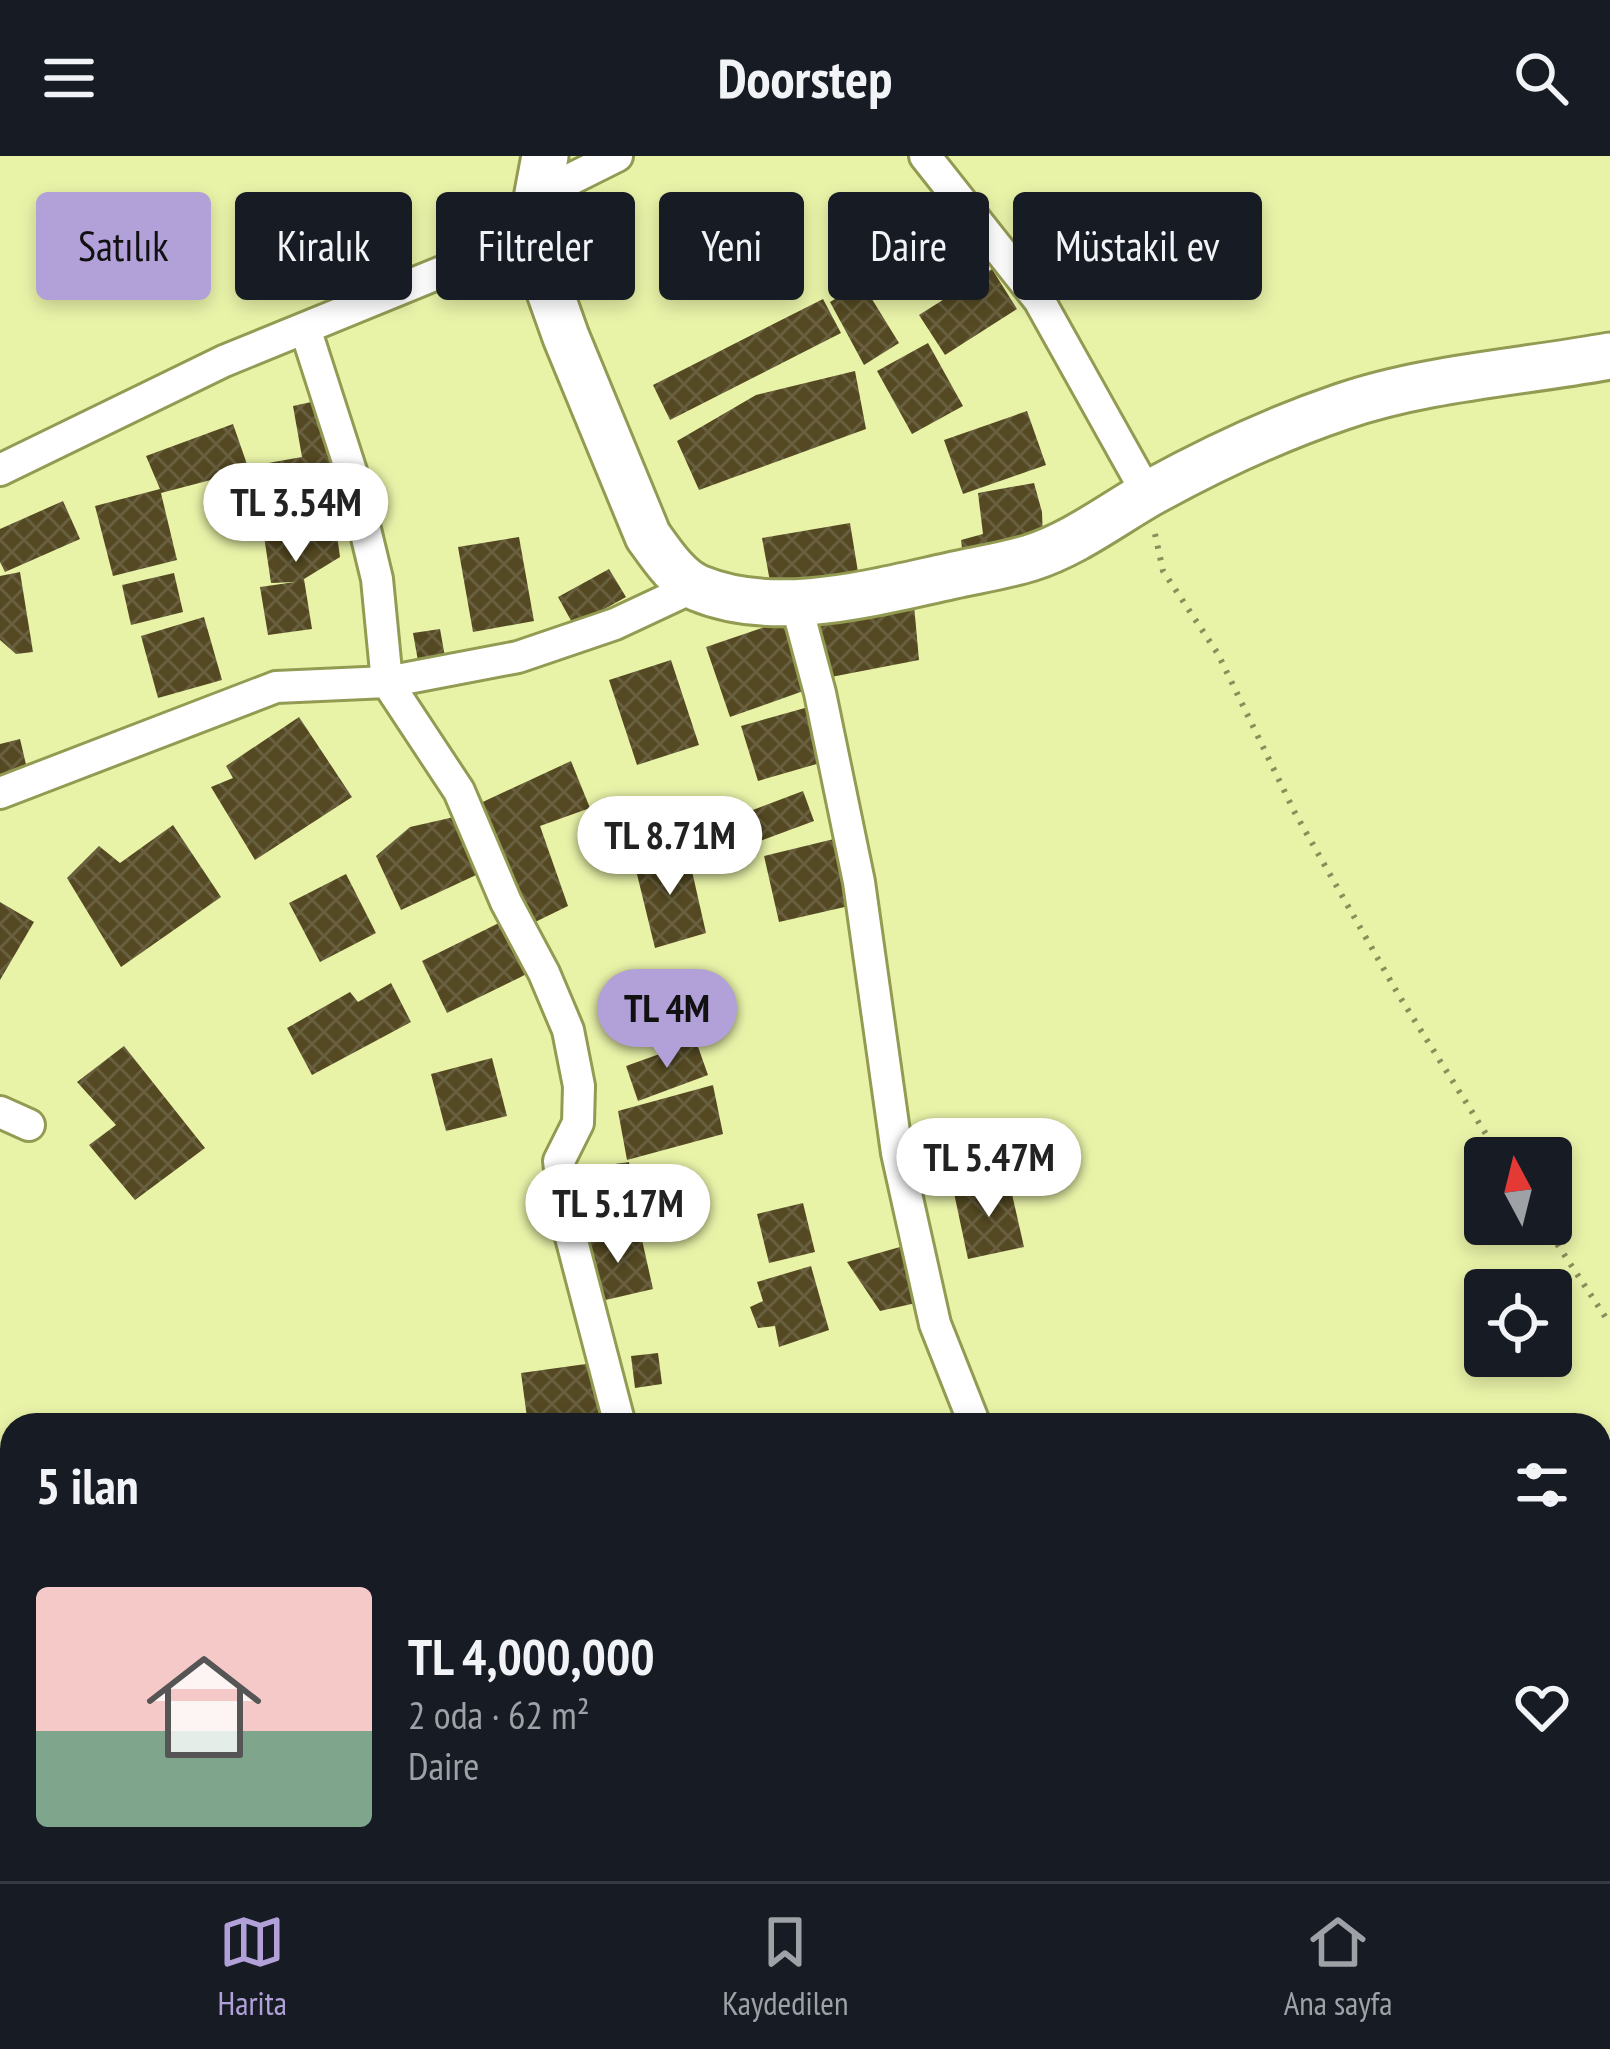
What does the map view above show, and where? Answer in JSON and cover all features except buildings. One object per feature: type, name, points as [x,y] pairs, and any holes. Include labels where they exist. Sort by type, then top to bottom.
[{"type":"street","points":[[538,192],[545,156]]},
{"type":"street","points":[[561,192],[569,180],[617,156]]},
{"type":"street","points":[[925,156],[1039,300],[1148,494]]},
{"type":"street","points":[[0,470],[224,361],[436,274]]},
{"type":"street","points":[[553,300],[648,536],[668,564],[694,587],[743,600],[796,602],[905,586],[1031,558],[1093,530],[1148,494],[1215,460],[1344,406],[1452,381],[1610,356]]},
{"type":"street","points":[[304,328],[351,470],[377,579],[387,682],[460,791],[506,902],[568,1030],[579,1086],[578,1123],[559,1161],[566,1218],[617,1413]]},
{"type":"street","points":[[0,793],[276,687],[387,682],[518,657],[615,624],[694,587]]},
{"type":"street","points":[[796,602],[859,882],[897,1153],[935,1324],[970,1413]]},
{"type":"street","points":[[0,1112],[28,1125]]},
{"type":"path","points":[[1148,494],[1162,571],[1218,654],[1295,813],[1397,994],[1488,1137]]},
{"type":"path","points":[[1558,1245],[1610,1324]]}]
